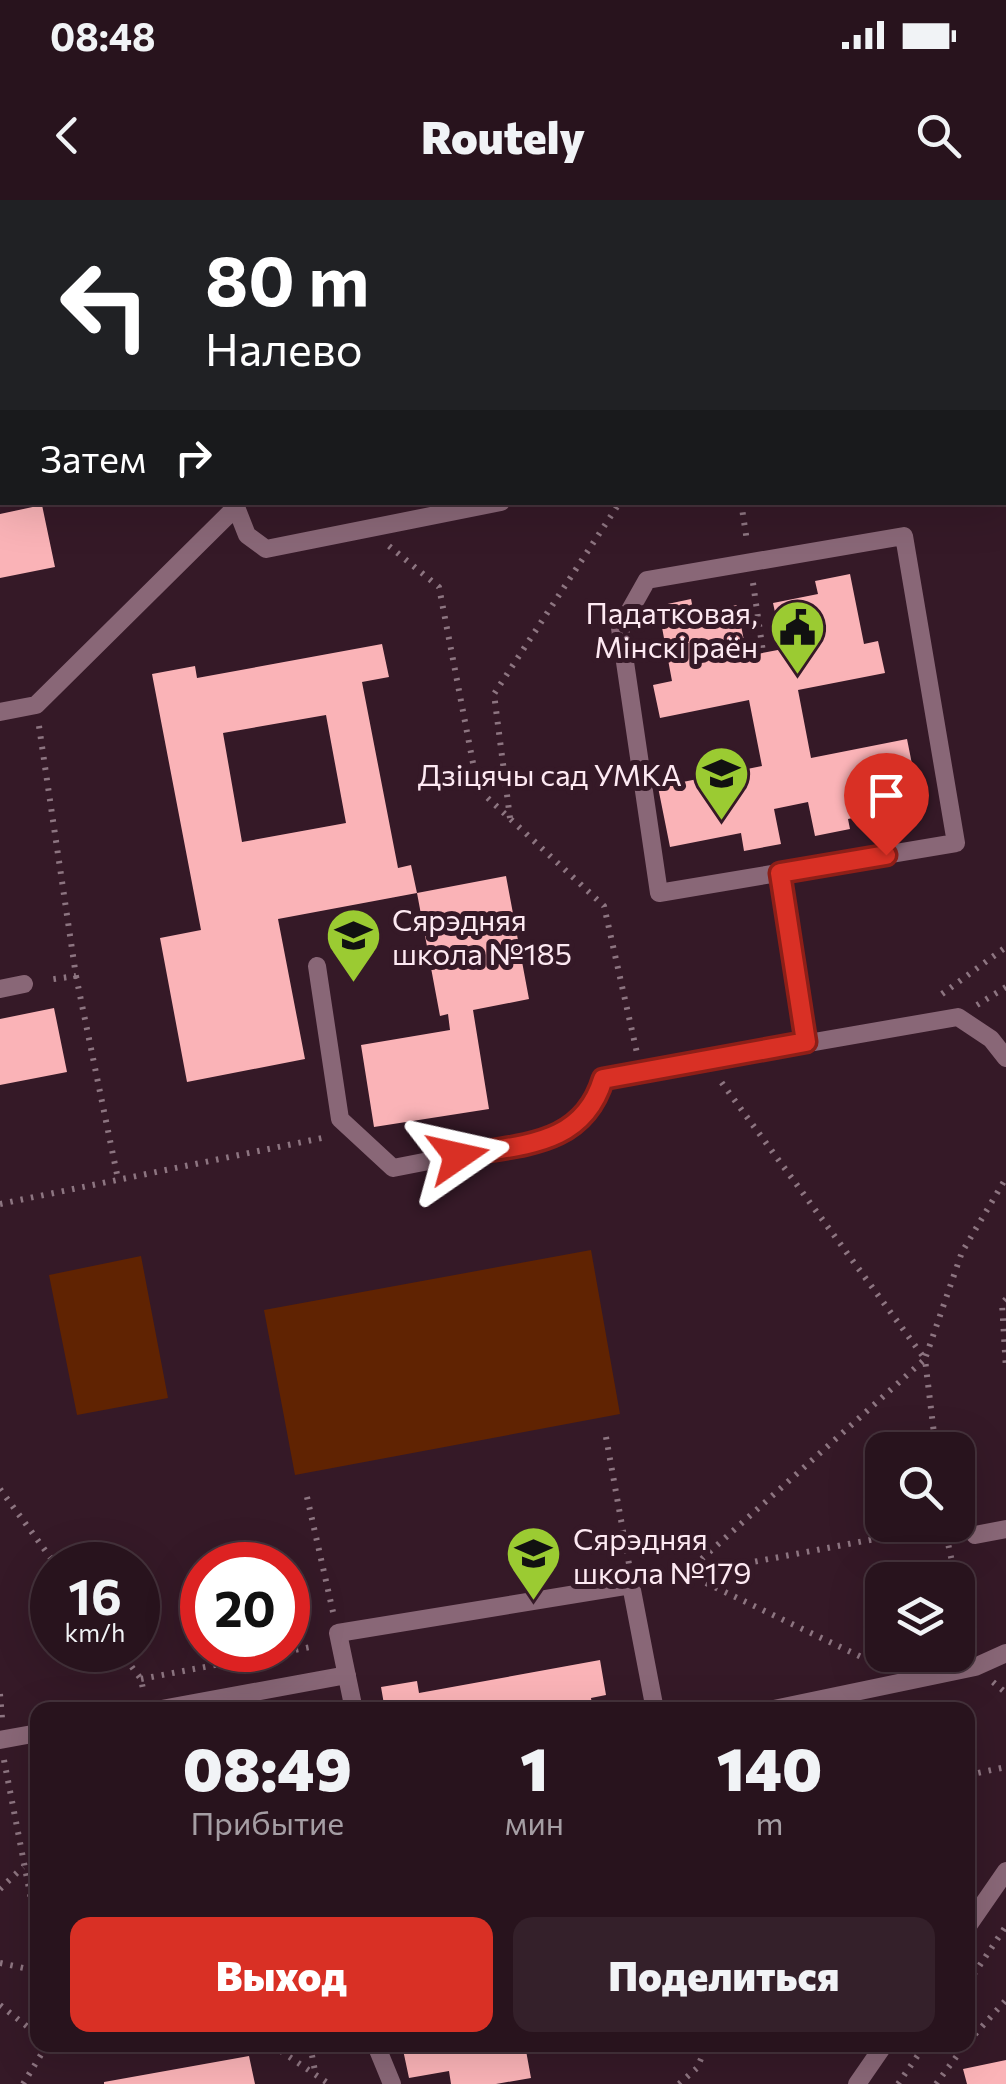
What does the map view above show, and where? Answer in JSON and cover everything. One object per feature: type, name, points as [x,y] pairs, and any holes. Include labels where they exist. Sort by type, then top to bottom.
[{"type":"lane","points":[[0,712],[36,705],[235,506],[247,535],[266,549],[486,505]]},
{"type":"lane","points":[[904,536],[956,843],[780,873],[659,892],[620,628],[648,580],[904,536]]},
{"type":"lane","points":[[780,873],[806,1042]]},
{"type":"lane","points":[[317,966],[340,1119],[393,1168],[557,1136],[578,1126],[598,1096],[603,1079],[900,1024],[958,1017],[990,1039],[1006,1058]]},
{"type":"lane","points":[[0,989],[24,984]]},
{"type":"lane","points":[[976,1535],[1006,1529]]},
{"type":"lane","points":[[352,1702],[339,1637],[632,1585],[654,1702]]},
{"type":"lane","points":[[975,1667],[1006,1653]]},
{"type":"lane","points":[[806,1702],[950,1672]]},
{"type":"lane","points":[[200,1702],[347,1675]]},
{"type":"lane","points":[[869,1689],[872,1702]]},
{"type":"lane","points":[[0,1740],[30,1734]]},
{"type":"lane","points":[[975,1916],[1006,1871]]},
{"type":"lane","points":[[379,2052],[392,2084]]},
{"type":"lane","points":[[857,2084],[879,2052]]},
{"type":"path","points":[[510,820],[494,694],[618,505]]},
{"type":"path","points":[[368,529],[439,587],[478,789],[604,906],[642,1073]]},
{"type":"path","points":[[36,705],[76,976],[118,1179]]},
{"type":"path","points":[[900,1024],[1006,948]]},
{"type":"path","points":[[24,984],[76,976]]},
{"type":"path","points":[[705,1061],[925,1359]]},
{"type":"path","points":[[0,1204],[354,1132]]},
{"type":"path","points":[[934,1432],[925,1359],[962,1252],[1006,1178]]},
{"type":"path","points":[[1006,1299],[1006,1369]]},
{"type":"path","points":[[686,1574],[925,1359]]},
{"type":"path","points":[[606,1437],[632,1585],[865,1540]]},
{"type":"path","points":[[0,1489],[39,1542]]},
{"type":"path","points":[[141,1679],[339,1637],[307,1496]]},
{"type":"path","points":[[686,1574],[911,1680]]},
{"type":"path","points":[[136,1672],[145,1702]]},
{"type":"path","points":[[975,1773],[1006,1766]]},
{"type":"path","points":[[0,1787],[5,1782],[30,1899]]},
{"type":"path","points":[[0,1888],[22,1867]]},
{"type":"path","points":[[975,1972],[1006,1926]]},
{"type":"path","points":[[0,1963],[30,1969]]},
{"type":"path","points":[[975,2033],[1006,2000]]},
{"type":"path","points":[[0,2005],[30,2029]]},
{"type":"path","points":[[23,2084],[43,2052]]},
{"type":"path","points":[[284,2052],[329,2084]]},
{"type":"path","points":[[311,2052],[315,2071]]},
{"type":"path","points":[[679,2084],[696,2068],[704,2052]]},
{"type":"path","points":[[898,2084],[920,2052]]},
{"type":"path","points":[[936,2084],[959,2052]]},
{"type":"shaded area","points":[[591,1250],[620,1414],[295,1475],[264,1310]]},
{"type":"shaded area","points":[[141,1256],[168,1398],[77,1415],[49,1275]]},
{"type":"building","points":[[42,505],[55,567],[0,578],[0,514]]},
{"type":"building","points":[[850,574],[864,644],[878,641],[885,673],[798,690],[811,758],[907,739],[920,804],[848,819],[850,829],[815,836],[808,802],[774,809],[781,844],[744,851],[741,833],[670,847],[658,787],[762,766],[749,700],[660,718],[653,685],[672,681],[658,606],[691,599],[694,614],[737,605],[747,656],[783,649],[773,603],[818,594],[815,581]]},
{"type":"building","points":[[382,644],[389,677],[362,682],[398,868],[411,865],[417,893],[278,919],[305,1059],[187,1082],[160,938],[201,930],[152,674],[195,666],[197,678]],"holes":[[[326,715],[346,823],[242,842],[223,733]]]},
{"type":"building","points":[[506,876],[529,999],[473,1010],[489,1109],[374,1127],[361,1045],[450,1030],[448,1014],[440,1016],[417,893]]},
{"type":"building","points":[[54,1008],[67,1072],[0,1085],[0,1019]]},
{"type":"building","points":[[600,1660],[606,1695],[591,1698],[592,1702],[384,1702],[381,1687],[417,1681],[419,1693]]},
{"type":"building","points":[[403,2052],[526,2052],[531,2078],[496,2084],[451,2084],[449,2071],[409,2078]]},
{"type":"building","points":[[249,2056],[255,2084],[104,2084],[104,2082]]},
{"type":"building","points":[[1006,2060],[1006,2084],[967,2084],[963,2069]]},
{"type":"place","name":"Падатковая, Мінскі раён","points":[[797,677]]},
{"type":"place","name":"Дзіцячы сад УМКА","points":[[721,822]]},
{"type":"place","name":"Сярэдняя школа №185","points":[[353,984]]},
{"type":"place","name":"Сярэдняя школа №179","points":[[534,1603]]},
{"type":"route","points":[[458,1156],[557,1136],[578,1126],[598,1096],[603,1079],[806,1042],[780,873],[886,855]]}]
